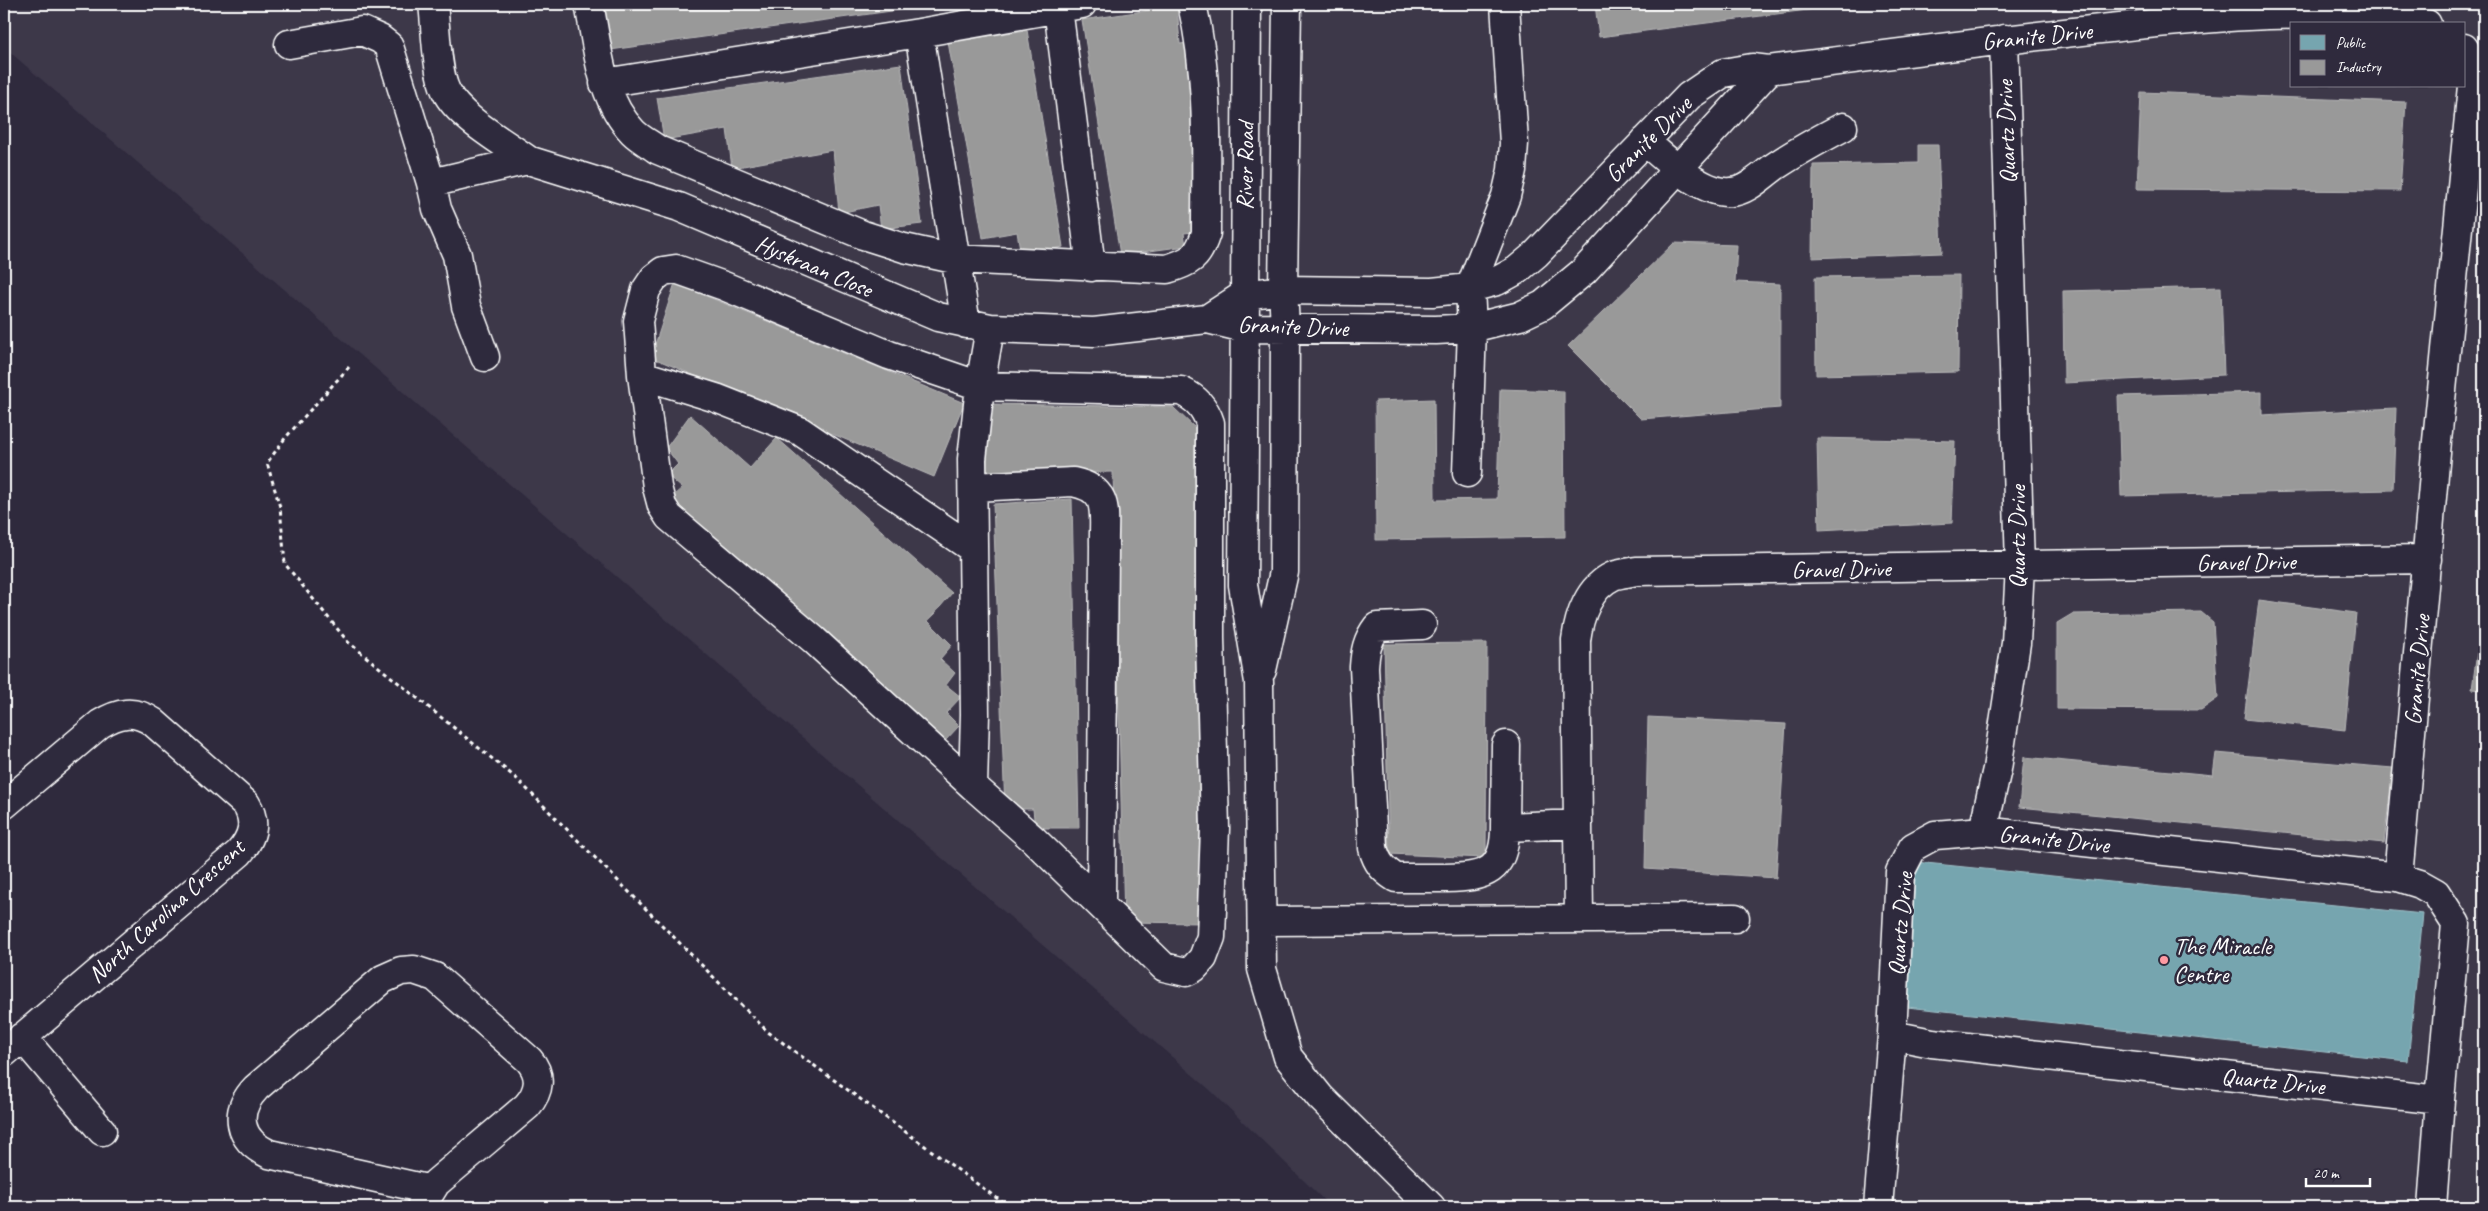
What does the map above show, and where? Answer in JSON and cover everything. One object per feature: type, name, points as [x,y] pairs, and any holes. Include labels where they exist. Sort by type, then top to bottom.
[{"type":"street","points":[[433,4],[442,80],[446,92],[470,117],[528,160]]},
{"type":"street","points":[[589,4],[604,83],[619,116],[634,134],[658,150],[863,235],[954,260],[1167,269],[1190,262],[1201,249],[1206,233],[1205,81],[1199,36],[1192,4]]},
{"type":"street","name":"River Road","points":[[1247,4],[1243,585],[1259,682]]},
{"type":"street","name":"River Road","points":[[1259,682],[1284,572],[1285,327],[1283,290],[1288,4]]},
{"type":"street","points":[[1466,472],[1472,328],[1470,288],[1506,196],[1512,170],[1514,143],[1505,4]]},
{"type":"street","points":[[604,83],[919,33],[1070,6],[1091,267]]},
{"type":"street","name":"Granite Drive","points":[[1207,319],[1244,295],[1283,290],[1432,292],[1470,288],[1497,281],[1517,270],[1536,254],[1688,96],[1723,73],[1752,68],[1769,70],[2004,39],[2200,18],[2295,16],[2386,11],[2420,22]]},
{"type":"street","points":[[289,44],[362,31],[390,46],[437,209],[457,255],[466,306],[485,357]]},
{"type":"street","points":[[919,33],[954,260],[978,326],[980,386],[972,460],[975,714],[973,786]]},
{"type":"street","name":"Quartz Drive","points":[[2004,39],[2020,566],[2016,643],[1997,770],[1983,831],[1935,835],[1913,847],[1900,872],[1892,1035],[1932,1043],[2440,1100]]},
{"type":"street","name":"Granite Drive","points":[[1983,831],[2398,877],[2426,559],[2472,86],[2473,56]]},
{"type":"street","name":"Granite Drive","points":[[1207,319],[1244,328],[1436,330],[1472,328],[1520,316],[1543,305],[1584,271],[1769,70]]},
{"type":"street","points":[[1645,141],[1677,170],[1694,180],[1720,191],[1732,192],[1746,187],[1777,165],[1843,127]]},
{"type":"street","points":[[431,183],[528,160]]},
{"type":"street","name":"Hyskraan Close","points":[[528,160],[679,207],[903,304],[938,317],[978,326],[1094,332],[1207,319]]},
{"type":"street","points":[[676,269],[724,286],[889,355],[980,386],[1181,391],[1200,404],[1206,412],[1210,423],[1210,638],[1215,828],[1211,937],[1203,958],[1194,968],[1186,972],[1164,967],[1033,839],[814,640],[669,517],[662,506],[657,487],[642,375],[638,321],[642,302],[654,278],[663,271],[676,269]]},
{"type":"street","points":[[642,375],[716,398],[800,431],[973,549]]},
{"type":"street","points":[[973,487],[1073,482],[1088,485],[1096,490],[1101,498],[1104,546],[1101,905]]},
{"type":"street","name":"Gravel Drive","points":[[1579,919],[1576,640],[1578,626],[1588,600],[1599,587],[1613,576],[1636,571],[2426,559]]},
{"type":"street","points":[[1422,625],[1377,627],[1371,635],[1366,648],[1364,667],[1373,848],[1377,862],[1385,872],[1396,878],[1475,878],[1489,872],[1500,858],[1505,843],[1506,745]]},
{"type":"street","points":[[1259,682],[1262,969],[1288,1057],[1320,1097],[1431,1207]]},
{"type":"street","name":"North Carolina Crescent","points":[[4,805],[100,724],[113,716],[130,713],[138,714],[153,722],[246,804],[252,818],[253,828],[238,853],[13,1045]]},
{"type":"street","points":[[1505,827],[1578,824]]},
{"type":"street","points":[[2398,877],[2420,884],[2436,893],[2456,924],[2432,1207]]},
{"type":"street","points":[[1262,921],[1735,918]]},
{"type":"street","points":[[414,970],[435,977],[529,1060],[536,1068],[538,1075],[536,1092],[527,1106],[436,1183],[426,1199],[269,1154],[252,1143],[243,1129],[242,1120],[242,1108],[247,1097],[256,1088],[384,978],[401,971],[414,970]]},
{"type":"street","points":[[1878,1207],[1892,1035]]},
{"type":"street","points":[[13,1045],[102,1131]]},
{"type":"path","points":[[349,368],[286,437],[267,464],[280,506],[285,564],[348,642],[516,778],[768,1032],[1009,1207]]},
{"type":"shaded area","points":[[4,4],[2484,4],[2484,1207],[1331,1207],[1209,1089],[4,47]]},
{"type":"building: Public","name":"The Miracle Centre","points":[[1916,862],[2423,914],[2408,1061],[1907,1007]]},
{"type":"building: Industry","points":[[596,4],[942,4],[603,51]]},
{"type":"building: Industry","points":[[1595,4],[1846,4],[1846,5],[1599,37]]},
{"type":"building: Industry","points":[[1177,6],[1180,44],[1189,43],[1194,232],[1184,233],[1186,246],[1120,255],[1082,20]]},
{"type":"building: Industry","points":[[1027,30],[1063,247],[1021,255],[1017,232],[983,238],[948,42]]},
{"type":"building: Industry","points":[[901,64],[922,224],[881,229],[878,205],[839,213],[833,150],[732,168],[727,129],[664,140],[657,98]]},
{"type":"building: Industry","points":[[2141,92],[2406,102],[2400,191],[2137,189]]},
{"type":"building: Industry","points":[[1918,145],[1938,145],[1942,253],[1812,258],[1813,165],[1918,163]]},
{"type":"building: Industry","points":[[1674,243],[1737,245],[1735,282],[1780,284],[1780,408],[1641,419],[1568,346]]},
{"type":"building: Industry","points":[[1959,275],[1958,372],[1816,375],[1815,277]]},
{"type":"building: Industry","points":[[675,283],[964,403],[934,477],[651,357]]},
{"type":"building: Industry","points":[[2221,287],[2224,375],[2064,383],[2063,291]]},
{"type":"building: Industry","points":[[1500,389],[1564,391],[1565,537],[1376,540],[1375,401],[1434,399],[1435,500],[1497,499]]},
{"type":"building: Industry","points":[[2262,392],[2262,415],[2396,408],[2393,490],[2121,496],[2118,396]]},
{"type":"building: Industry","points":[[987,404],[1173,407],[1195,428],[1201,923],[1124,922],[1113,472],[984,474]]},
{"type":"building: Industry","points":[[690,415],[750,468],[777,438],[952,593],[928,621],[952,645],[940,659],[955,673],[946,685],[961,697],[946,713],[959,726],[945,741],[666,502],[682,488],[667,475],[678,464],[666,448]]},
{"type":"building: Industry","points":[[1817,438],[1955,441],[1952,523],[1819,530]]},
{"type":"building: Industry","points":[[1072,499],[1079,828],[1035,828],[1033,809],[1005,809],[993,504]]},
{"type":"building: Industry","points":[[2259,600],[2356,613],[2345,730],[2244,719]]},
{"type":"building: Industry","points":[[2484,601],[2484,690],[2472,689]]},
{"type":"building: Industry","points":[[2201,612],[2213,622],[2218,698],[2201,710],[2057,709],[2057,623],[2072,614]]},
{"type":"building: Industry","points":[[1487,643],[1486,858],[1389,854],[1384,644]]},
{"type":"building: Industry","points":[[1648,717],[1786,724],[1776,878],[1645,869]]},
{"type":"building: Industry","points":[[2216,753],[2393,768],[2384,843],[2019,807],[2024,757],[2213,775]]},
{"type":"place","name":"The Miracle Centre","points":[[2164,960]]}]
